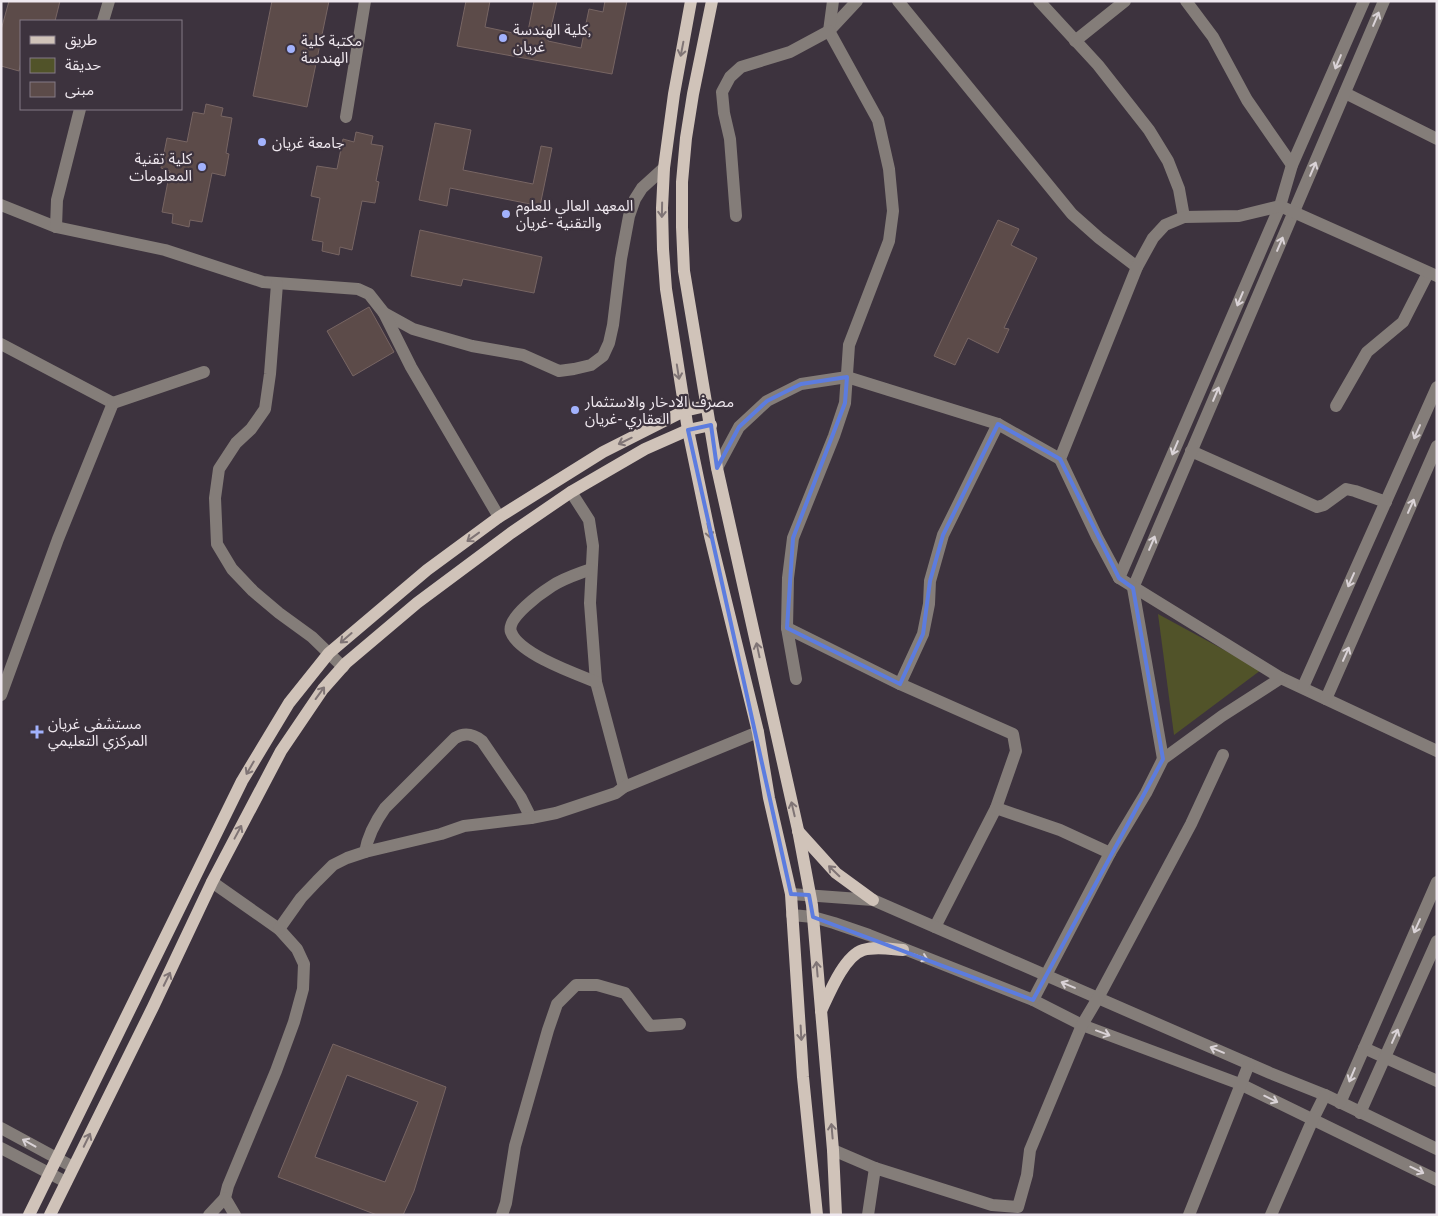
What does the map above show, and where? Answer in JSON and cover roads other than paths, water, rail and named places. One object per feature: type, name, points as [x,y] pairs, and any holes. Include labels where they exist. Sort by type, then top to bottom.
[{"type":"main road","points":[[691,1],[674,94],[664,168],[662,208],[665,281],[684,412],[710,536],[758,732],[769,798],[791,894],[803,1077],[815,1214]]},
{"type":"main road","points":[[712,1],[686,138],[682,182],[684,271],[717,468],[798,830],[813,917],[833,1150],[836,1215]]},
{"type":"main road","points":[[29,1215],[242,781],[289,703],[329,653],[427,570],[499,517],[603,452],[684,412],[706,406]]},
{"type":"main road","points":[[50,1215],[154,1007],[212,882],[281,751],[323,689],[343,666],[417,603],[511,533],[571,492],[645,449],[688,430],[710,424]]},
{"type":"main road","points":[[798,830],[836,873],[873,900]]},
{"type":"main road","points":[[821,1011],[847,963],[862,950],[879,948],[903,950]]},
{"type":"main road","points":[[136,998],[154,1007]]},
{"type":"street","points":[[103,20],[108,1]]},
{"type":"street","points":[[346,117],[365,1]]},
{"type":"street","points":[[796,679],[787,628],[788,578],[793,538],[834,436],[845,403],[849,345],[889,241],[893,211],[889,169],[878,120],[829,31],[832,1]]},
{"type":"street","points":[[736,216],[730,139],[724,114],[722,92],[730,76],[741,67],[790,52],[829,31],[857,1]]},
{"type":"street","points":[[898,1],[1072,214],[1099,238],[1137,267]]},
{"type":"street","points":[[1039,1],[1098,65],[1149,130],[1168,161],[1179,189],[1184,217]]},
{"type":"street","points":[[1076,41],[1125,1]]},
{"type":"street","points":[[1186,1],[1213,37],[1247,100],[1292,164]]},
{"type":"street","points":[[1163,759],[1133,588],[1384,1]]},
{"type":"street","points":[[1119,578],[1280,206],[1292,164],[1360,2]]},
{"type":"street","points":[[1345,93],[1437,139]]},
{"type":"street","points":[[56,227],[57,200],[80,110]]},
{"type":"street","points":[[384,313],[414,329],[472,346],[524,355],[559,371],[591,365],[602,356],[609,343],[613,325],[620,259],[628,216],[642,188],[664,168]]},
{"type":"street","points":[[1,205],[56,227],[165,250],[263,282],[358,289],[369,294],[384,313],[411,367],[499,517]]},
{"type":"street","points":[[1060,459],[1137,267],[1153,238],[1165,225],[1184,217],[1239,216],[1280,206],[1432,274],[1402,322],[1368,352],[1336,406]]},
{"type":"street","points":[[277,284],[270,374],[265,409],[251,429],[236,443],[219,469],[215,498],[218,544],[232,570],[253,591],[312,638],[343,666]]},
{"type":"street","points":[[1,344],[113,404],[204,372]]},
{"type":"street","points":[[717,468],[739,427],[768,401],[802,384],[847,378],[998,424],[1060,459],[1119,578],[1281,678],[1437,751]]},
{"type":"street","points":[[1303,687],[1437,387]]},
{"type":"street","points":[[1,695],[58,539],[113,404]]},
{"type":"street","points":[[900,684],[924,634],[930,604],[930,581],[942,535],[998,424]]},
{"type":"street","points":[[1326,699],[1437,446]]},
{"type":"street","points":[[1191,452],[1317,507],[1324,506],[1346,490],[1355,491],[1386,502]]},
{"type":"street","points":[[571,492],[589,520],[593,546],[590,603],[596,682],[624,787]]},
{"type":"street","points":[[591,570],[552,586],[515,616],[510,625],[511,633],[529,651],[553,664],[596,682]]},
{"type":"street","points":[[787,628],[900,684],[1013,734],[1016,751],[996,808],[935,927]]},
{"type":"street","points":[[1033,1000],[1110,853],[1146,793],[1163,759],[1222,716],[1281,678]]},
{"type":"street","points":[[279,929],[301,898],[333,865],[365,852],[440,834],[464,826],[531,818],[586,804],[758,732]]},
{"type":"street","points":[[365,852],[368,839],[385,808],[455,738],[462,734],[473,735],[482,741],[518,792],[531,818]]},
{"type":"street","points":[[833,1150],[874,1168],[992,1205],[1020,1211],[1028,1175],[1030,1150],[1082,1025],[1191,824],[1223,755]]},
{"type":"street","points":[[996,808],[1060,830],[1110,853]]},
{"type":"street","points":[[209,1215],[225,1198],[235,1166],[276,1071],[303,989],[304,964],[297,949],[279,929],[212,882]]},
{"type":"street","points":[[1340,1103],[1437,882]]},
{"type":"street","points":[[791,894],[873,900],[1249,1064],[1325,1095],[1437,1149]]},
{"type":"street","points":[[792,914],[834,923],[1033,1000],[1082,1025],[1240,1084],[1437,1180]]},
{"type":"street","points":[[1360,1113],[1437,941]]},
{"type":"street","points":[[502,1215],[506,1203],[515,1146],[557,1004],[576,985],[597,985],[625,993],[650,1026],[680,1024]]},
{"type":"street","points":[[1364,1048],[1437,1081]]},
{"type":"street","points":[[1189,1215],[1249,1064]]},
{"type":"street","points":[[1271,1215],[1325,1095]]},
{"type":"street","points":[[1,1128],[73,1167]]},
{"type":"street","points":[[1,1148],[66,1182]]},
{"type":"street","points":[[868,1215],[874,1168]]},
{"type":"street","points":[[225,1198],[235,1215]]},
{"type":"place","name":"كلية الهندسة, غريان","points":[[503,38]]},
{"type":"place","name":"مكتبة كلية الهندسة","points":[[291,49]]},
{"type":"place","name":"جامعة غريان","points":[[262,142]]},
{"type":"place","name":"كلية تقنية المعلومات","points":[[202,167]]},
{"type":"place","name":"المعهد العالي للعلوم والتقنية -غريان","points":[[506,214]]},
{"type":"place","name":"مصرف الادخار والاستثمار العقاري -غريان","points":[[575,410]]},
{"type":"place","name":"مستشفى غريان المركزي التعليمي","points":[[37,732]]}]
